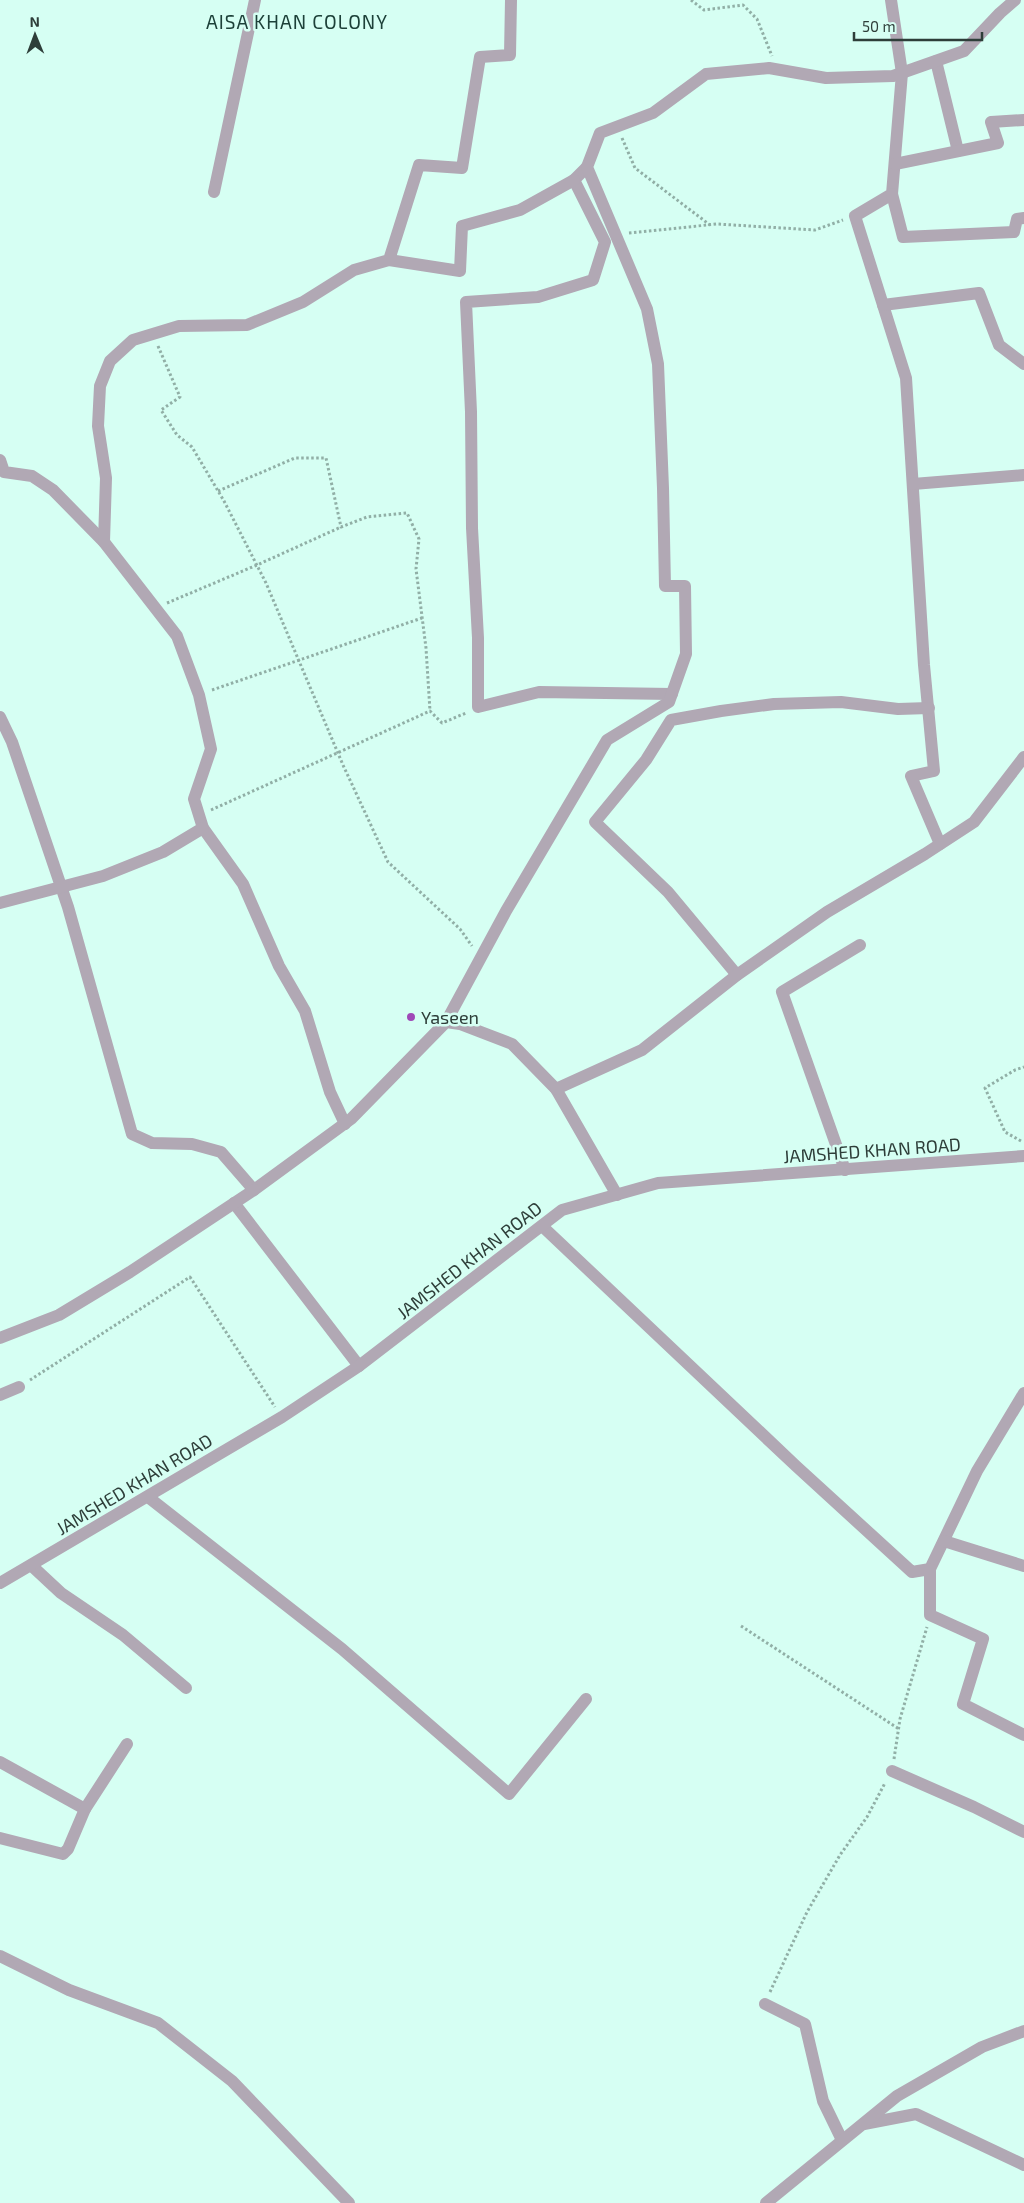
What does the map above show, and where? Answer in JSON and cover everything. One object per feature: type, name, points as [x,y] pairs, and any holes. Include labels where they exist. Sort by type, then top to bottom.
[{"type":"street","points":[[214,192],[255,0]]},
{"type":"street","points":[[389,260],[419,165],[462,168],[480,57],[510,55],[511,0]]},
{"type":"street","points":[[891,0],[902,73],[892,194],[903,237],[1014,232],[1018,219],[1024,218]]},
{"type":"street","points":[[104,542],[106,478],[98,426],[100,386],[110,361],[133,340],[179,326],[247,325],[303,302],[354,270],[389,260],[460,271],[462,226],[520,210],[574,180],[587,167],[600,133],[653,113],[706,74],[770,68],[826,78],[893,76],[964,51],[1015,0]]},
{"type":"street","points":[[936,61],[958,151]]},
{"type":"street","points":[[895,164],[998,144],[992,122],[1024,120]]},
{"type":"street","points":[[0,1338],[59,1315],[130,1272],[254,1190],[345,1124],[446,1022],[607,740],[669,702],[686,654],[685,586],[665,586],[658,364],[647,309],[587,167]]},
{"type":"street","points":[[574,180],[605,242],[593,280],[538,297],[466,302],[471,412],[472,528],[478,638],[478,707],[539,692],[672,694]]},
{"type":"street","points":[[892,194],[854,216],[906,378],[924,665],[934,772],[911,776],[940,844]]},
{"type":"street","points":[[883,305],[979,293],[999,345],[1024,364]]},
{"type":"street","points":[[0,460],[4,472],[32,476],[53,490],[104,542],[178,636],[199,695],[211,749],[194,799],[203,828],[243,884],[279,966],[305,1011],[330,1092],[345,1124]]},
{"type":"street","points":[[913,484],[1024,475]]},
{"type":"street","points":[[737,976],[668,892],[595,822],[646,760],[671,720],[774,704],[841,702],[898,709],[929,708]]},
{"type":"street","points":[[0,717],[12,742],[88,974],[132,1134],[152,1143],[192,1144],[221,1152],[254,1190]]},
{"type":"street","points":[[556,1089],[642,1050],[737,976],[827,912],[974,822],[1024,757]]},
{"type":"street","points":[[0,903],[103,876],[163,852],[203,828]]},
{"type":"street","points":[[846,1170],[782,992],[860,945]]},
{"type":"street","points":[[446,1022],[460,1024],[512,1044],[556,1089],[617,1195]]},
{"type":"street","name":"JAMSHED KHAN ROAD","points":[[0,1583],[32,1566],[282,1417],[359,1366],[562,1210],[658,1183],[1024,1156]]},
{"type":"street","points":[[234,1203],[359,1366]]},
{"type":"street","points":[[542,1226],[796,1466],[912,1572],[930,1569]]},
{"type":"street","points":[[0,1396],[19,1388]]},
{"type":"street","points":[[1024,1394],[977,1472],[930,1569],[930,1615],[983,1639],[964,1704],[1024,1735]]},
{"type":"street","points":[[148,1497],[342,1649],[509,1794],[586,1699]]},
{"type":"street","points":[[944,1541],[1024,1566]]},
{"type":"street","points":[[32,1566],[61,1593],[123,1636],[186,1688]]},
{"type":"street","points":[[0,1838],[63,1854],[68,1849],[85,1809],[126,1744]]},
{"type":"street","points":[[0,1762],[85,1809]]},
{"type":"street","points":[[892,1771],[974,1807],[1024,1832]]},
{"type":"street","points":[[0,1956],[69,1990],[158,2023],[232,2081],[350,2203]]},
{"type":"street","points":[[765,2004],[805,2024],[823,2101],[842,2140]]},
{"type":"street","points":[[766,2203],[896,2096],[982,2047],[1024,2031]]},
{"type":"street","points":[[862,2124],[916,2114],[1024,2165]]},
{"type":"path","points":[[691,0],[704,10],[743,5],[757,19],[777,69]]},
{"type":"path","points":[[617,126],[635,168],[711,225]]},
{"type":"path","points":[[616,235],[711,225],[815,230],[854,216]]},
{"type":"path","points":[[153,334],[180,397],[161,410],[177,435],[192,447],[218,491],[257,566],[337,751],[388,862],[460,929],[481,958]]},
{"type":"path","points":[[218,491],[295,458],[326,458],[340,527]]},
{"type":"path","points":[[157,610],[172,600],[257,566],[340,527],[367,517],[407,513],[419,539],[416,569],[430,711],[442,723],[478,707]]},
{"type":"path","points":[[199,695],[298,659],[422,618]]},
{"type":"path","points":[[199,815],[337,751],[430,711]]},
{"type":"path","points":[[1024,1068],[1015,1070],[986,1088],[1005,1132],[1024,1143]]},
{"type":"path","points":[[19,1388],[190,1277],[282,1417]]},
{"type":"path","points":[[765,2004],[807,1912],[840,1855],[867,1817],[892,1771],[899,1729],[930,1615]]},
{"type":"path","points":[[740,1626],[899,1729]]},
{"type":"place","name":"Yaseen","points":[[411,1017]]},
{"type":"district","name":"AISA KHAN COLONY","points":[[297,21]]}]
